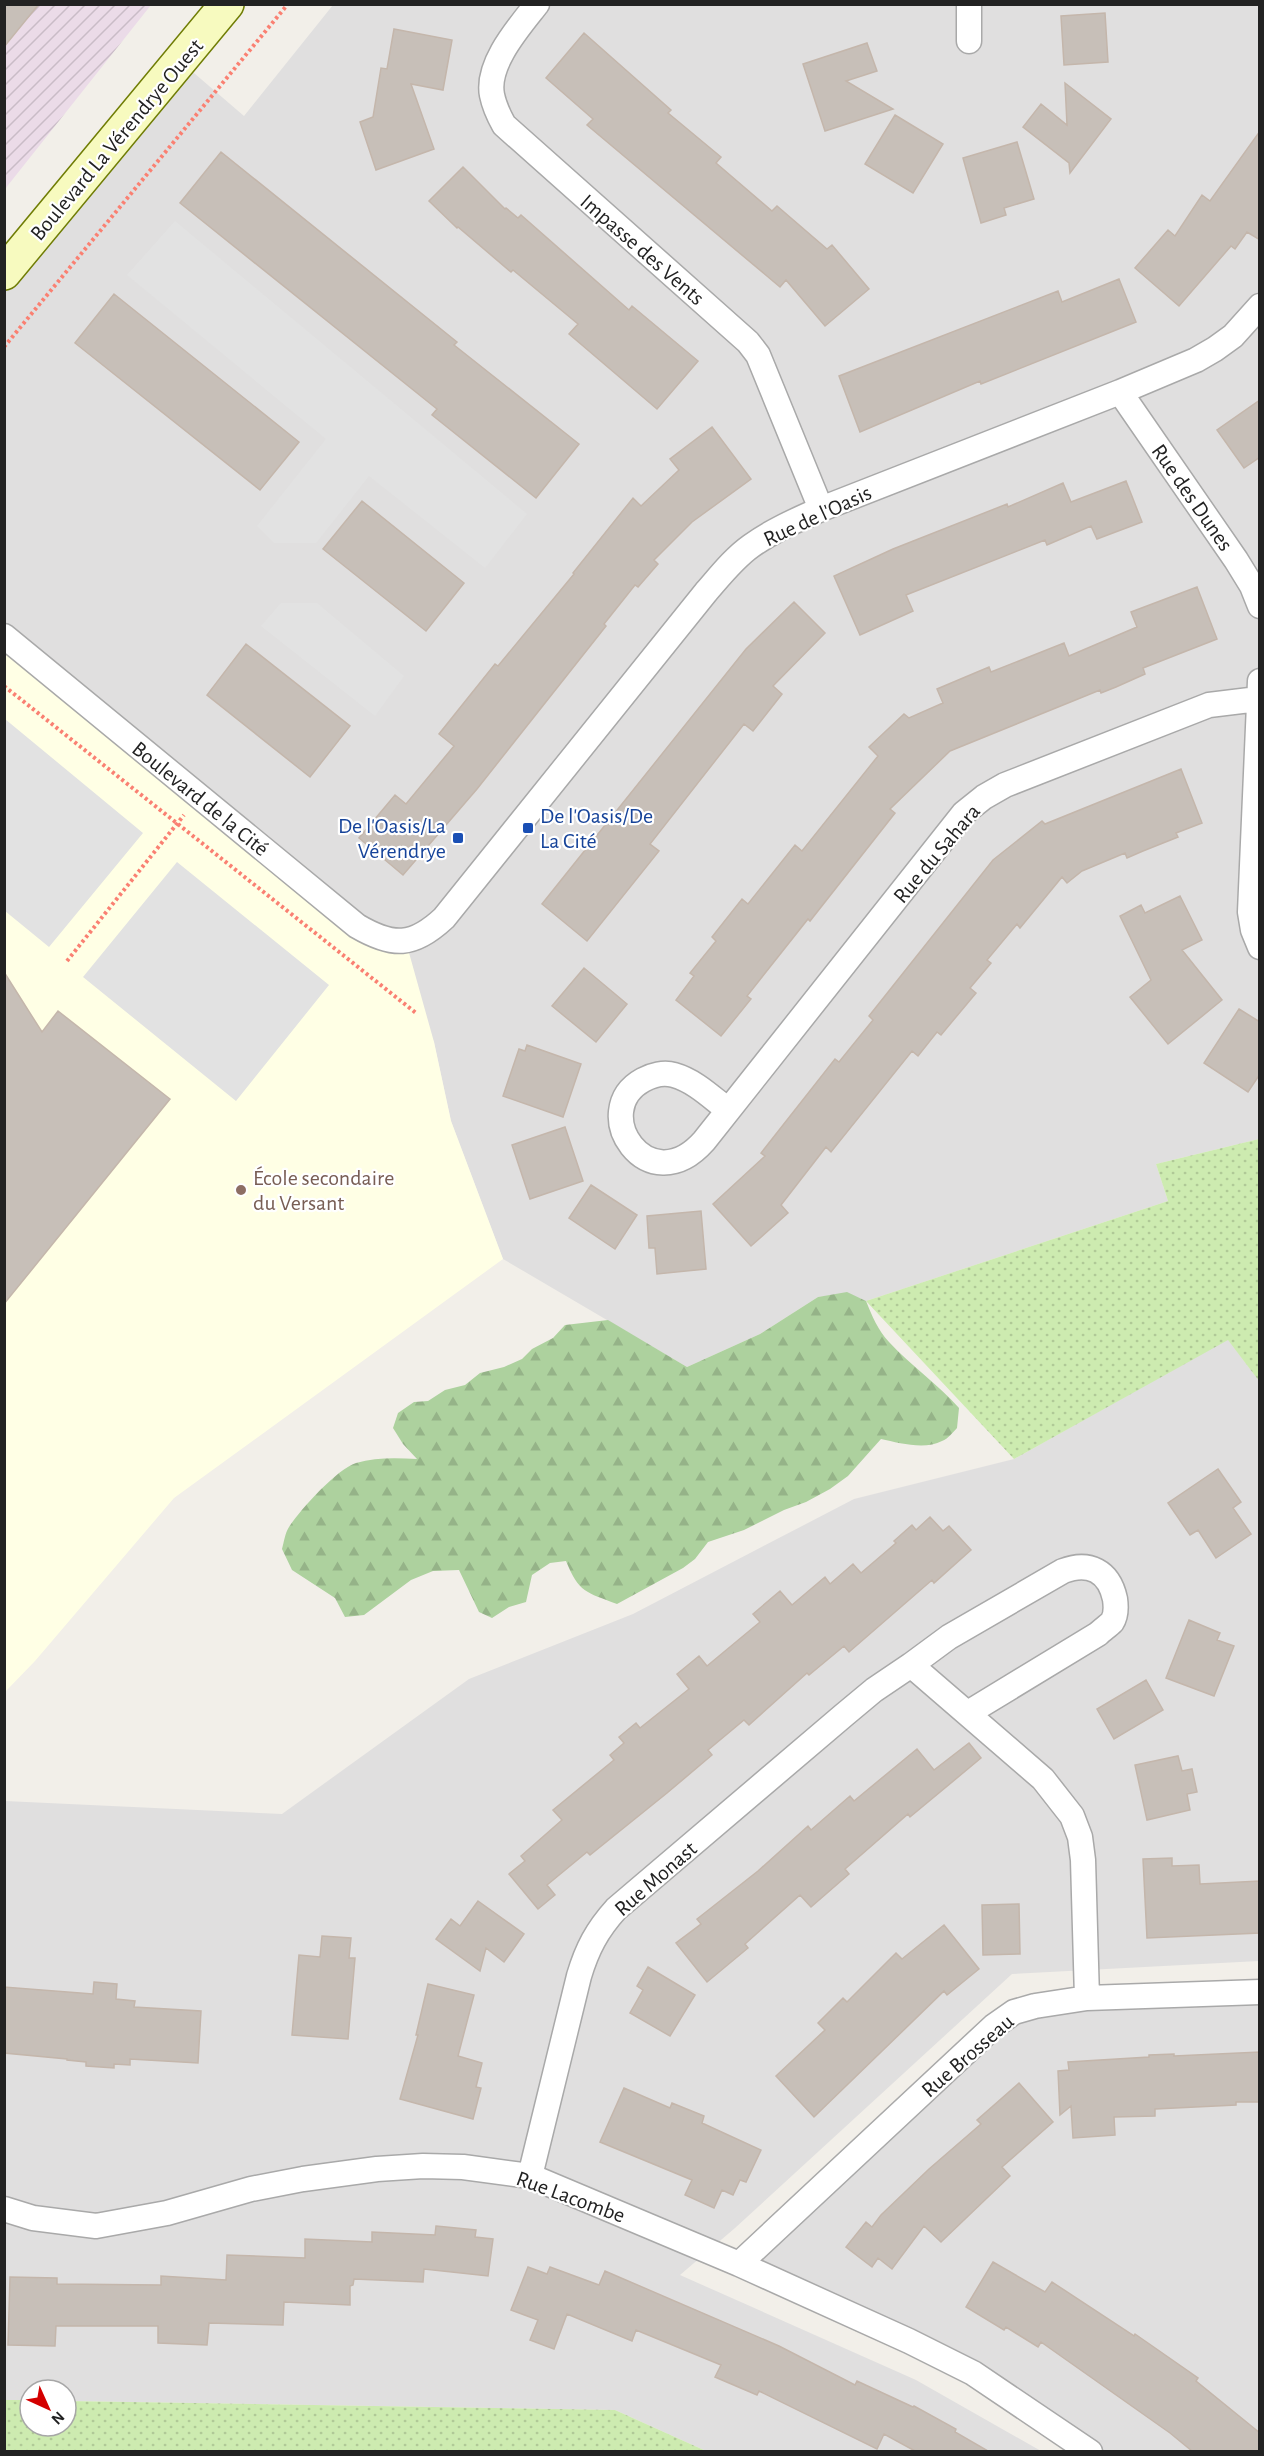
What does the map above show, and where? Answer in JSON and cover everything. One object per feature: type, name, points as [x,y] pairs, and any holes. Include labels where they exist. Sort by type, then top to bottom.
[{"type":"main road","name":"Boulevard La Vérendrye Ouest","points":[[4,273],[227,4]]},
{"type":"street","name":"Impasse des Vents","points":[[537,4],[509,40],[492,75],[491,93],[504,125],[748,342],[758,355],[821,509]]},
{"type":"street","points":[[969,4],[969,41]]},
{"type":"street","name":"Rue de l'Oasis","points":[[406,942],[431,930],[444,918],[730,564],[750,546],[775,530],[821,509],[1120,392],[1215,349],[1233,336],[1260,306]]},
{"type":"street","name":"Rue des Dunes","points":[[1120,392],[1236,560],[1252,586],[1260,606]]},
{"type":"street","name":"Boulevard de la Cité","points":[[4,636],[357,926],[387,941],[406,942]]},
{"type":"street","points":[[1259,690],[1250,912],[1253,930],[1260,947]]},
{"type":"street","name":"Rue du Sahara","points":[[728,1110],[964,813],[984,797],[1005,785],[1209,705],[1259,690]]},
{"type":"street","name":"Rue Monast","points":[[530,2176],[587,1949],[600,1927],[616,1909],[874,1690],[949,1637],[1063,1571],[1077,1566],[1089,1567],[1104,1576],[1113,1590],[1116,1606],[1113,1620],[1098,1634],[968,1713]]},
{"type":"street","points":[[911,1665],[1043,1779],[1072,1816],[1080,1838],[1083,1860],[1087,1998]]},
{"type":"street","name":"Rue Brosseau","points":[[739,2264],[994,2026],[1014,2012],[1087,1998],[1260,1992]]},
{"type":"street","name":"Rue Lacombe","points":[[4,2209],[50,2221],[96,2226],[167,2213],[250,2189],[377,2169],[423,2166],[463,2167],[530,2176],[739,2264],[909,2341],[973,2373],[1090,2451]]},
{"type":"path","points":[[4,347],[288,4]]},
{"type":"path","points":[[4,686],[416,1014]]},
{"type":"path","points":[[67,962],[199,796]]},
{"type":"shaded area","points":[[5,5],[151,5],[5,189]]},
{"type":"shaded area","points":[[333,5],[1259,5],[1259,1139],[1156,1164],[1168,1201],[866,1301],[847,1293],[818,1297],[760,1334],[687,1367],[503,1259],[451,1121],[434,1042],[387,941],[5,636],[5,273],[180,61],[244,116]]},
{"type":"shaded area","points":[[175,221],[527,514],[485,568],[369,476],[316,543],[274,543],[257,526],[326,439],[127,275]]},
{"type":"shaded area","points":[[281,603],[317,603],[404,676],[375,716],[261,626]]},
{"type":"shaded area","name":"École secondaire du Versant","points":[[5,636],[357,926],[406,942],[434,1042],[451,1121],[503,1259],[174,1498],[35,1661],[5,1692]]},
{"type":"shaded area","points":[[5,719],[143,833],[49,947],[5,911]]},
{"type":"shaded area","points":[[177,862],[329,985],[236,1101],[83,977]]},
{"type":"shaded area","points":[[1228,1339],[1259,1381],[1259,1961],[1012,1974],[735,2228],[680,2275],[916,2380],[1041,2451],[706,2451],[615,2410],[78,2401],[78,2378],[18,2378],[18,2400],[5,2400],[5,1801],[282,1814],[469,1679],[633,1614],[854,1499],[1014,1459]]},
{"type":"shaded area","points":[[1259,1992],[1259,2451],[1090,2451],[1056,2428],[739,2264],[1014,2012]]},
{"type":"green space","points":[[1259,1139],[1259,1381],[1228,1340],[1014,1459],[866,1301],[1168,1201],[1156,1164]]},
{"type":"green space","points":[[847,1292],[866,1301],[878,1328],[889,1342],[959,1408],[957,1428],[946,1439],[935,1444],[920,1445],[881,1439],[848,1476],[830,1489],[744,1530],[708,1542],[695,1559],[683,1568],[617,1604],[591,1594],[580,1586],[566,1561],[550,1563],[532,1575],[526,1602],[509,1607],[492,1618],[479,1612],[459,1570],[433,1571],[411,1580],[364,1615],[345,1617],[335,1598],[292,1570],[282,1549],[286,1532],[301,1511],[329,1481],[348,1467],[364,1461],[386,1458],[417,1459],[403,1444],[393,1428],[398,1413],[414,1402],[428,1401],[445,1390],[465,1385],[480,1373],[504,1367],[522,1359],[532,1349],[553,1338],[565,1325],[608,1320],[687,1367],[760,1334],[818,1297]]},
{"type":"green space","points":[[5,2400],[18,2400],[18,2438],[78,2438],[78,2401],[615,2410],[706,2451],[5,2451]]},
{"type":"building","points":[[4,4],[39,4],[4,47]]},
{"type":"building","points":[[1105,13],[1108,62],[1064,65],[1061,16]]},
{"type":"building","points":[[394,29],[452,40],[443,90],[411,84],[434,149],[376,170],[360,122],[373,117],[381,68],[387,69]]},
{"type":"building","points":[[584,33],[671,110],[668,113],[721,157],[716,163],[772,211],[777,206],[827,249],[832,245],[869,289],[825,326],[786,280],[780,287],[587,125],[593,119],[546,78]]},
{"type":"building","points":[[867,43],[877,71],[846,81],[893,109],[825,131],[803,64]]},
{"type":"building","points":[[1065,83],[1111,119],[1070,173],[1069,163],[1023,127],[1041,104],[1067,125]]},
{"type":"building","points":[[895,115],[943,144],[913,193],[865,164]]},
{"type":"building","points":[[1260,131],[1260,240],[1247,232],[1235,249],[1231,246],[1179,306],[1135,268],[1168,230],[1175,236],[1202,195],[1210,201]]},
{"type":"building","points":[[1017,142],[1034,199],[1004,208],[1006,215],[981,223],[963,158]]},
{"type":"building","points":[[221,152],[457,342],[454,345],[579,444],[536,498],[432,415],[437,409],[180,203]]},
{"type":"building","points":[[463,167],[505,209],[518,218],[521,215],[629,310],[632,306],[698,361],[657,409],[569,334],[578,324],[513,270],[511,272],[457,228],[429,201]]},
{"type":"building","points":[[1119,279],[1136,322],[981,384],[980,381],[860,432],[839,376],[1058,291],[1062,302]]},
{"type":"building","points":[[114,294],[299,442],[260,490],[75,343]]},
{"type":"building","points":[[1260,400],[1260,457],[1244,468],[1217,430]]},
{"type":"building","points":[[712,427],[751,479],[692,522],[654,560],[658,564],[638,587],[635,585],[604,624],[606,626],[477,789],[403,875],[359,838],[395,795],[406,804],[454,746],[439,734],[495,664],[498,666],[574,574],[633,498],[641,506],[679,470],[670,459]]},
{"type":"building","points":[[1126,481],[1142,522],[1097,539],[1091,526],[1047,545],[1045,540],[906,595],[913,611],[860,635],[834,576],[893,549],[1007,504],[1008,507],[1063,483],[1071,502]]},
{"type":"building","points":[[362,501],[464,583],[426,631],[323,549]]},
{"type":"building","points":[[1197,587],[1217,639],[1143,668],[1145,674],[1116,687],[1101,693],[1100,690],[950,751],[890,809],[895,813],[810,921],[808,919],[747,996],[751,999],[721,1036],[676,1000],[694,976],[690,973],[716,941],[712,937],[742,899],[748,904],[795,845],[802,851],[878,756],[869,747],[904,714],[909,718],[943,703],[937,689],[989,667],[991,672],[1064,643],[1069,656],[1137,627],[1131,612]]},
{"type":"building","points":[[794,602],[825,633],[773,686],[782,694],[753,731],[744,724],[650,844],[659,851],[587,941],[542,904],[746,649]]},
{"type":"building","points":[[246,644],[350,726],[310,777],[207,695]]},
{"type":"building","points":[[1181,769],[1202,823],[1176,833],[1178,837],[1127,858],[1125,853],[1082,871],[1067,883],[1062,877],[1020,928],[1017,924],[987,960],[991,963],[970,988],[976,993],[941,1035],[937,1032],[918,1056],[912,1051],[831,1152],[826,1147],[781,1205],[788,1213],[751,1246],[713,1204],[765,1156],[761,1153],[835,1059],[839,1062],[873,1020],[869,1016],[993,860],[1042,821],[1045,824]]},
{"type":"building","points":[[1180,896],[1202,940],[1182,950],[1222,1000],[1168,1044],[1130,997],[1151,980],[1120,916],[1141,905],[1145,913]]},
{"type":"building","points":[[584,968],[627,1004],[596,1042],[552,1006]]},
{"type":"building","points":[[4,972],[42,1032],[58,1011],[170,1099],[4,1304]]},
{"type":"building","points":[[1239,1009],[1260,1022],[1260,1074],[1248,1092],[1204,1063]]},
{"type":"building","points":[[527,1045],[581,1064],[563,1117],[503,1096],[519,1049],[525,1051]]},
{"type":"building","points":[[565,1127],[583,1181],[530,1199],[512,1145]]},
{"type":"building","points":[[591,1185],[637,1215],[615,1249],[569,1218]]},
{"type":"building","points":[[701,1211],[706,1269],[657,1274],[655,1248],[649,1248],[647,1216]]},
{"type":"building","points":[[1218,1469],[1241,1502],[1233,1508],[1251,1534],[1216,1558],[1198,1530],[1190,1535],[1168,1503]]},
{"type":"building","points":[[930,1517],[943,1531],[949,1526],[971,1550],[934,1583],[932,1580],[849,1652],[844,1646],[809,1675],[807,1673],[749,1725],[744,1720],[708,1750],[712,1755],[667,1793],[590,1855],[587,1852],[547,1885],[555,1895],[538,1909],[509,1874],[525,1861],[521,1856],[562,1820],[553,1810],[614,1760],[610,1755],[624,1743],[619,1737],[636,1723],[640,1728],[689,1689],[677,1674],[699,1656],[707,1666],[760,1622],[753,1614],[780,1591],[792,1605],[825,1577],[830,1584],[853,1564],[861,1573],[896,1543],[894,1541],[912,1525],[916,1530]]},
{"type":"building","points":[[1189,1620],[1220,1633],[1217,1640],[1234,1646],[1214,1696],[1166,1678]]},
{"type":"building","points":[[1146,1680],[1163,1710],[1114,1739],[1097,1709]]},
{"type":"building","points":[[969,1743],[981,1758],[910,1817],[908,1814],[845,1869],[849,1874],[811,1907],[800,1895],[745,1944],[748,1948],[707,1982],[676,1943],[701,1924],[697,1919],[758,1871],[808,1826],[811,1830],[850,1796],[854,1801],[917,1749],[934,1770]]},
{"type":"building","points":[[1178,1756],[1182,1771],[1192,1769],[1197,1792],[1187,1794],[1190,1810],[1147,1820],[1135,1765]]},
{"type":"building","points":[[1172,1858],[1172,1866],[1199,1865],[1200,1884],[1260,1881],[1260,1933],[1147,1938],[1143,1859]]},
{"type":"building","points":[[478,1901],[524,1934],[504,1962],[486,1948],[480,1971],[436,1939],[451,1919],[460,1926]]},
{"type":"building","points":[[1019,1904],[1020,1954],[983,1955],[982,1905]]},
{"type":"building","points":[[944,1925],[979,1969],[947,1995],[944,1991],[814,2117],[776,2076],[825,2030],[818,2023],[843,1998],[847,2002],[896,1953],[902,1959]]},
{"type":"building","points":[[322,1936],[351,1938],[349,1958],[355,1958],[348,2039],[292,2035],[299,1955],[320,1957]]},
{"type":"building","points":[[648,1967],[695,1995],[670,2036],[630,2013],[643,1990],[637,1986]]},
{"type":"building","points":[[94,1982],[117,1984],[116,1999],[135,2001],[134,2007],[201,2011],[198,2063],[130,2059],[130,2065],[114,2064],[114,2068],[86,2066],[86,2062],[67,2059],[4,2053],[4,1987],[93,1994]]},
{"type":"building","points":[[428,1984],[474,1995],[458,2056],[482,2063],[476,2087],[481,2088],[473,2119],[400,2099],[418,2035],[416,2035]]},
{"type":"building","points":[[1260,2052],[1260,2102],[1155,2109],[1155,2116],[1114,2117],[1115,2135],[1073,2138],[1071,2106],[1060,2115],[1058,2071],[1069,2070],[1068,2062],[1149,2057],[1149,2055]]},
{"type":"building","points":[[1019,2083],[1053,2122],[1002,2167],[1010,2176],[941,2242],[924,2226],[892,2269],[878,2258],[872,2267],[846,2247],[866,2222],[872,2227],[881,2215],[929,2169],[981,2124],[977,2120]]},
{"type":"building","points":[[624,2088],[670,2108],[672,2103],[704,2116],[702,2123],[761,2150],[746,2182],[740,2180],[733,2195],[722,2190],[714,2208],[685,2195],[692,2180],[600,2142]]},
{"type":"building","points":[[436,2226],[476,2230],[475,2237],[493,2239],[488,2276],[424,2269],[423,2282],[354,2279],[353,2285],[350,2286],[350,2305],[284,2302],[283,2325],[209,2323],[207,2345],[158,2343],[158,2326],[56,2326],[55,2346],[8,2345],[10,2277],[57,2278],[57,2284],[161,2285],[161,2276],[226,2280],[227,2255],[305,2258],[305,2239],[372,2242],[372,2232],[435,2235]]},
{"type":"building","points":[[993,2262],[1045,2292],[1052,2282],[1134,2336],[1135,2334],[1198,2378],[1196,2381],[1260,2433],[1260,2451],[1192,2451],[1041,2342],[1038,2347],[1006,2327],[1004,2330],[966,2307]]},
{"type":"building","points":[[528,2267],[547,2274],[550,2267],[599,2285],[605,2271],[779,2346],[855,2385],[857,2381],[914,2406],[956,2429],[955,2432],[988,2451],[915,2451],[884,2434],[877,2449],[759,2391],[757,2395],[715,2377],[721,2365],[636,2330],[632,2341],[567,2314],[554,2349],[530,2340],[538,2320],[511,2310]]},
{"type":"place","name":"De l'Oasis/De La Cité","points":[[528,828]]},
{"type":"place","name":"De l'Oasis/La Vérendrye","points":[[458,838]]},
{"type":"place","name":"École secondaire du Versant","points":[[241,1190]]}]
